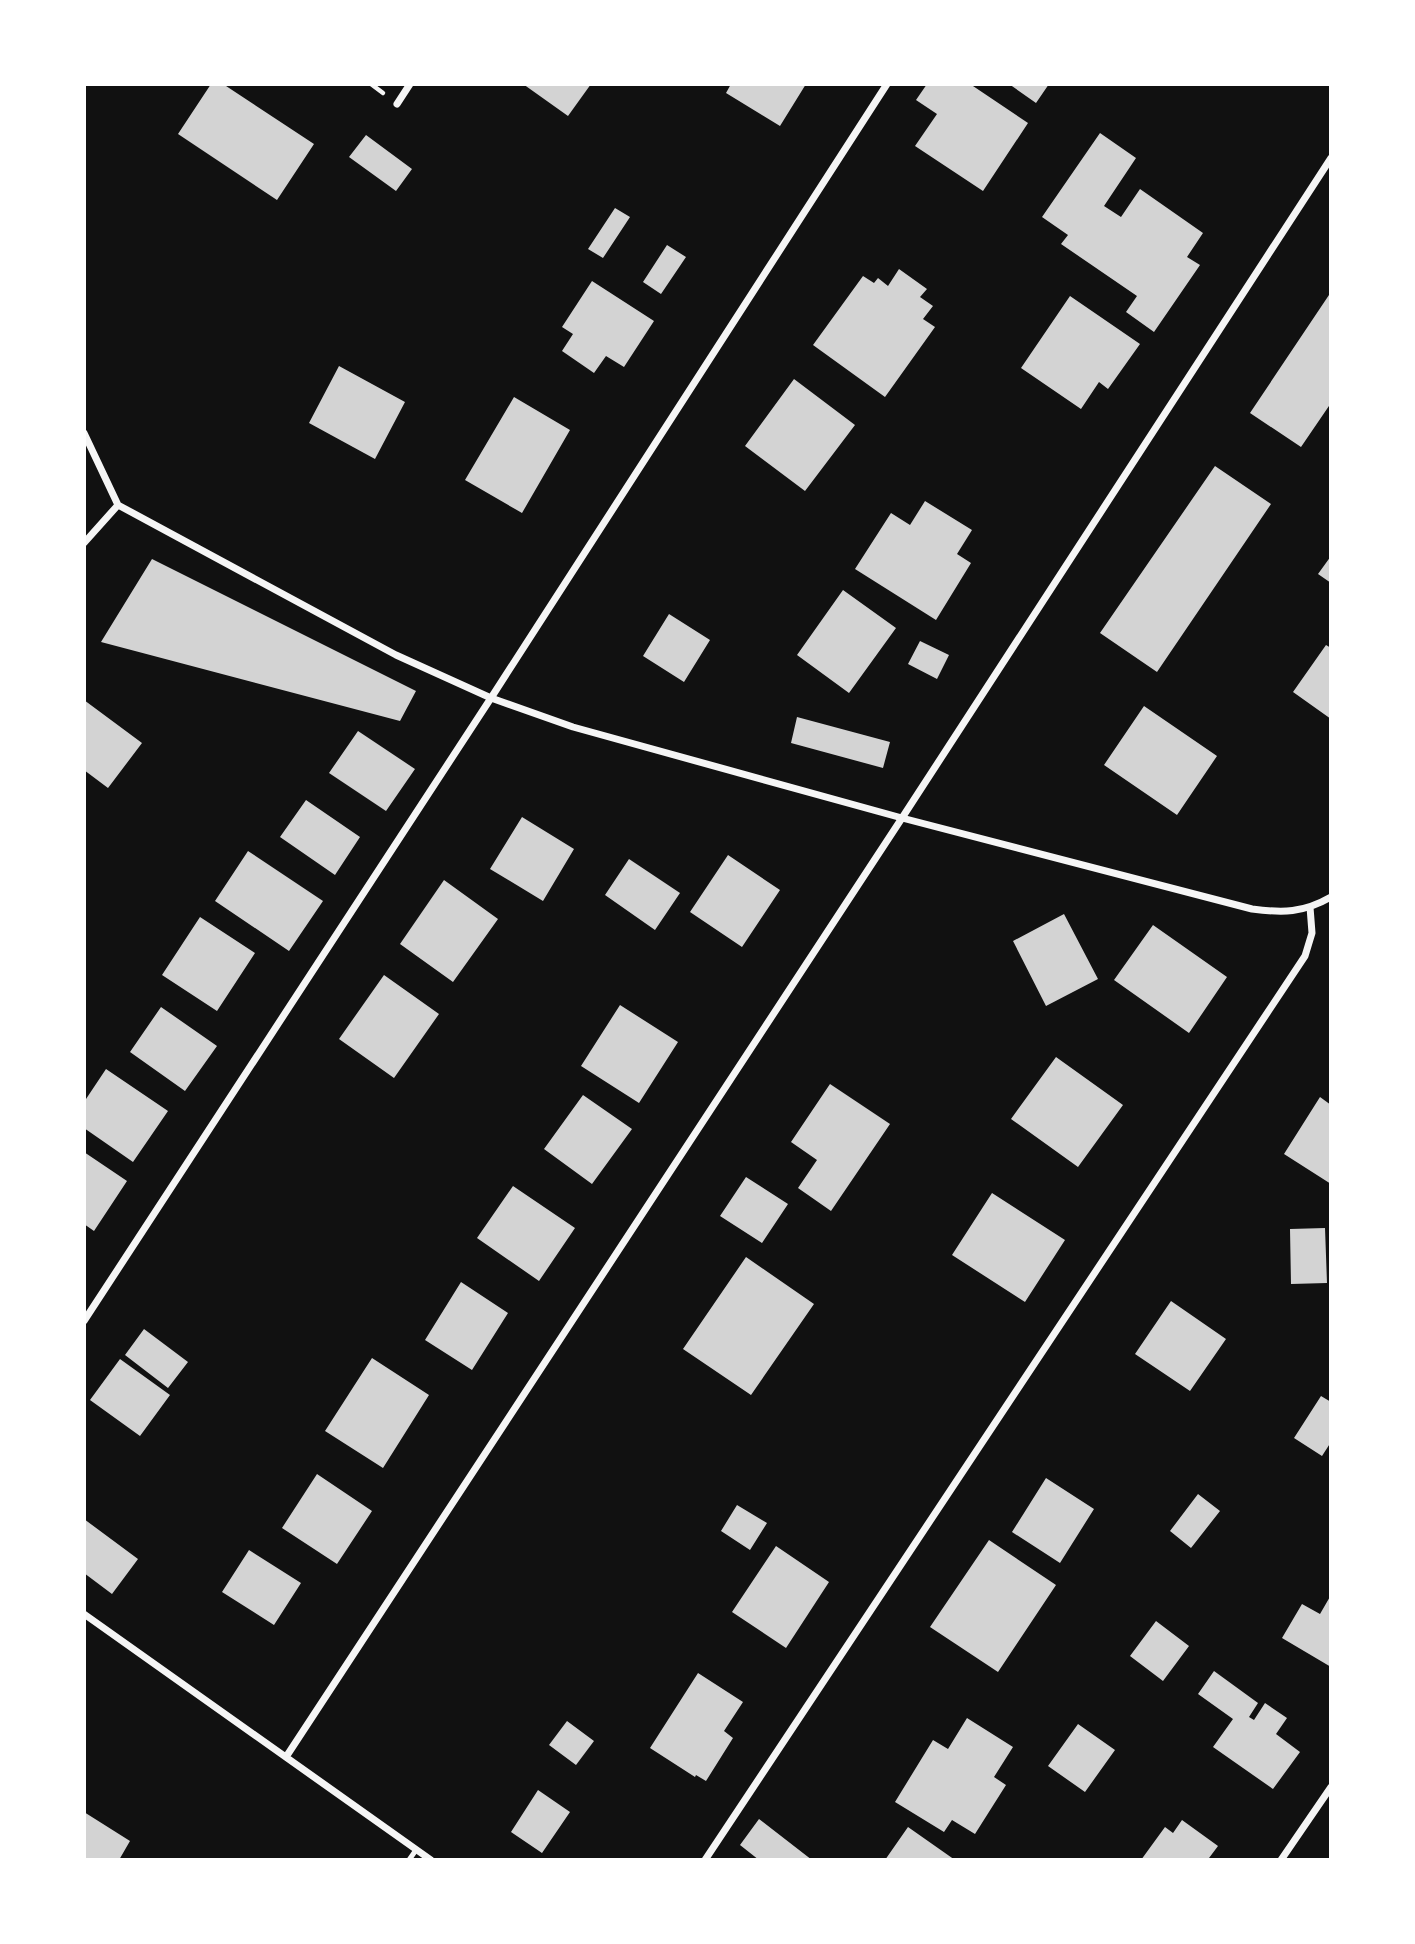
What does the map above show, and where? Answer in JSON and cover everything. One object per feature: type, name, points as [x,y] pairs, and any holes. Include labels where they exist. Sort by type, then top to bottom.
[{"type":"street","points":[[397,104],[410,84]]},
{"type":"street","points":[[84,1321],[491,698],[887,84]]},
{"type":"street","points":[[286,1757],[1331,158]]},
{"type":"street","points":[[84,433],[118,505],[396,655],[491,698],[573,727],[902,818],[1252,909],[1284,913],[1310,907],[1331,897]]},
{"type":"street","points":[[84,543],[118,505]]},
{"type":"street","points":[[705,1860],[1305,956],[1312,933],[1310,907]]},
{"type":"street","points":[[84,1614],[431,1860]]},
{"type":"street","points":[[1281,1860],[1331,1787]]},
{"type":"lane","points":[[410,1860],[416,1850]]},
{"type":"building","points":[[211,84],[223,84],[314,144],[277,200],[178,134]]},
{"type":"building","points":[[523,84],[591,84],[568,116]]},
{"type":"building","points":[[731,84],[806,84],[780,126],[726,93]]},
{"type":"building","points":[[927,84],[970,84],[1028,123],[983,191],[915,146],[937,114],[916,100]]},
{"type":"building","points":[[1009,84],[1049,84],[1036,103]]},
{"type":"building","points":[[1100,133],[1136,158],[1104,206],[1121,217],[1140,189],[1203,233],[1187,257],[1200,265],[1154,332],[1126,312],[1137,296],[1061,244],[1068,235],[1042,217]]},
{"type":"building","points":[[366,135],[412,169],[396,191],[349,157]]},
{"type":"building","points":[[615,208],[630,217],[603,258],[588,249]]},
{"type":"building","points":[[667,245],[686,257],[661,294],[643,282]]},
{"type":"building","points":[[899,269],[927,289],[920,297],[933,306],[923,319],[935,327],[885,397],[813,345],[863,276],[874,283],[878,278],[888,286]]},
{"type":"building","points":[[592,281],[654,321],[624,367],[606,356],[594,373],[562,351],[573,334],[562,327]]},
{"type":"building","points":[[1331,292],[1331,403],[1301,447],[1250,413]]},
{"type":"building","points":[[1070,296],[1140,344],[1108,389],[1099,382],[1081,409],[1021,368]]},
{"type":"building","points":[[339,366],[405,402],[375,459],[309,423]]},
{"type":"building","points":[[794,379],[855,425],[805,491],[745,446]]},
{"type":"building","points":[[514,397],[570,430],[522,513],[465,480]]},
{"type":"building","points":[[1215,466],[1271,504],[1157,672],[1100,633]]},
{"type":"building","points":[[925,501],[972,530],[957,554],[971,563],[936,620],[855,569],[891,513],[910,525]]},
{"type":"building","points":[[1331,556],[1331,583],[1318,574]]},
{"type":"building","points":[[152,559],[416,691],[400,721],[101,642]]},
{"type":"building","points":[[843,590],[896,628],[849,693],[797,655]]},
{"type":"building","points":[[669,614],[710,640],[684,682],[643,656]]},
{"type":"building","points":[[920,641],[949,655],[937,679],[908,664]]},
{"type":"building","points":[[1326,645],[1331,648],[1331,719],[1293,692]]},
{"type":"building","points":[[84,700],[142,743],[108,788],[84,770]]},
{"type":"building","points":[[1144,706],[1217,756],[1177,815],[1104,765]]},
{"type":"building","points":[[797,717],[890,742],[883,768],[791,743]]},
{"type":"building","points":[[358,731],[415,769],[386,811],[329,773]]},
{"type":"building","points":[[306,800],[360,837],[335,875],[280,837]]},
{"type":"building","points":[[522,817],[574,849],[543,901],[490,869]]},
{"type":"building","points":[[248,851],[323,901],[289,951],[215,901]]},
{"type":"building","points":[[728,855],[780,890],[742,947],[690,912]]},
{"type":"building","points":[[629,859],[680,893],[655,930],[605,895]]},
{"type":"building","points":[[444,880],[498,919],[453,982],[400,944]]},
{"type":"building","points":[[1064,914],[1098,979],[1046,1006],[1013,941]]},
{"type":"building","points":[[200,917],[255,953],[217,1011],[162,975]]},
{"type":"building","points":[[1153,925],[1227,977],[1189,1033],[1114,980]]},
{"type":"building","points":[[384,975],[439,1014],[394,1078],[339,1039]]},
{"type":"building","points":[[620,1005],[678,1042],[639,1103],[581,1066]]},
{"type":"building","points":[[161,1007],[217,1046],[185,1091],[130,1052]]},
{"type":"building","points":[[1056,1057],[1123,1105],[1078,1167],[1011,1119]]},
{"type":"building","points":[[106,1069],[168,1111],[133,1162],[84,1128],[84,1102]]},
{"type":"building","points":[[830,1084],[890,1124],[831,1211],[798,1188],[817,1160],[791,1142]]},
{"type":"building","points":[[583,1095],[632,1129],[592,1184],[544,1149]]},
{"type":"building","points":[[1320,1097],[1331,1105],[1331,1184],[1284,1154]]},
{"type":"building","points":[[84,1152],[127,1181],[94,1231],[84,1224]]},
{"type":"building","points":[[746,1177],[788,1204],[762,1243],[720,1216]]},
{"type":"building","points":[[513,1186],[575,1228],[539,1281],[477,1238]]},
{"type":"building","points":[[992,1193],[1065,1240],[1025,1302],[952,1255]]},
{"type":"building","points":[[1325,1228],[1327,1283],[1291,1284],[1290,1229]]},
{"type":"building","points":[[746,1257],[814,1304],[751,1395],[683,1349]]},
{"type":"building","points":[[461,1282],[508,1313],[472,1370],[425,1340]]},
{"type":"building","points":[[1171,1301],[1226,1339],[1190,1391],[1135,1354]]},
{"type":"building","points":[[144,1329],[188,1362],[168,1388],[125,1355]]},
{"type":"building","points":[[372,1358],[429,1395],[383,1468],[325,1431]]},
{"type":"building","points":[[120,1359],[170,1395],[140,1436],[90,1400]]},
{"type":"building","points":[[1321,1396],[1331,1402],[1331,1442],[1322,1456],[1294,1438]]},
{"type":"building","points":[[317,1474],[372,1511],[337,1564],[282,1528]]},
{"type":"building","points":[[1046,1478],[1094,1509],[1060,1563],[1012,1532]]},
{"type":"building","points":[[1198,1494],[1220,1511],[1191,1548],[1170,1531]]},
{"type":"building","points":[[737,1505],[767,1523],[750,1550],[721,1531]]},
{"type":"building","points":[[84,1519],[138,1559],[112,1594],[84,1573]]},
{"type":"building","points":[[989,1540],[1056,1585],[998,1672],[930,1627]]},
{"type":"building","points":[[776,1546],[829,1582],[786,1648],[732,1612]]},
{"type":"building","points":[[249,1550],[301,1583],[274,1625],[222,1592]]},
{"type":"building","points":[[1331,1595],[1331,1667],[1282,1638],[1302,1604],[1320,1614]]},
{"type":"building","points":[[1156,1621],[1189,1646],[1163,1681],[1130,1656]]},
{"type":"building","points":[[1214,1671],[1258,1703],[1249,1717],[1254,1720],[1265,1703],[1287,1718],[1276,1734],[1300,1752],[1273,1789],[1213,1747],[1233,1719],[1198,1694]]},
{"type":"building","points":[[698,1673],[743,1702],[724,1731],[733,1738],[706,1781],[696,1775],[695,1777],[650,1748]]},
{"type":"building","points":[[967,1718],[1013,1747],[994,1777],[1006,1785],[975,1834],[952,1820],[944,1832],[895,1802],[933,1740],[948,1749]]},
{"type":"building","points":[[567,1721],[594,1741],[576,1765],[549,1745]]},
{"type":"building","points":[[1078,1724],[1115,1750],[1085,1792],[1048,1766]]},
{"type":"building","points":[[538,1790],[570,1812],[542,1853],[511,1832]]},
{"type":"building","points":[[84,1812],[130,1841],[119,1860],[84,1860]]},
{"type":"building","points":[[759,1819],[812,1860],[759,1860],[740,1845]]},
{"type":"building","points":[[1182,1820],[1218,1846],[1209,1858],[1212,1860],[1141,1860],[1165,1827],[1173,1833]]},
{"type":"building","points":[[908,1827],[955,1860],[885,1860]]}]
